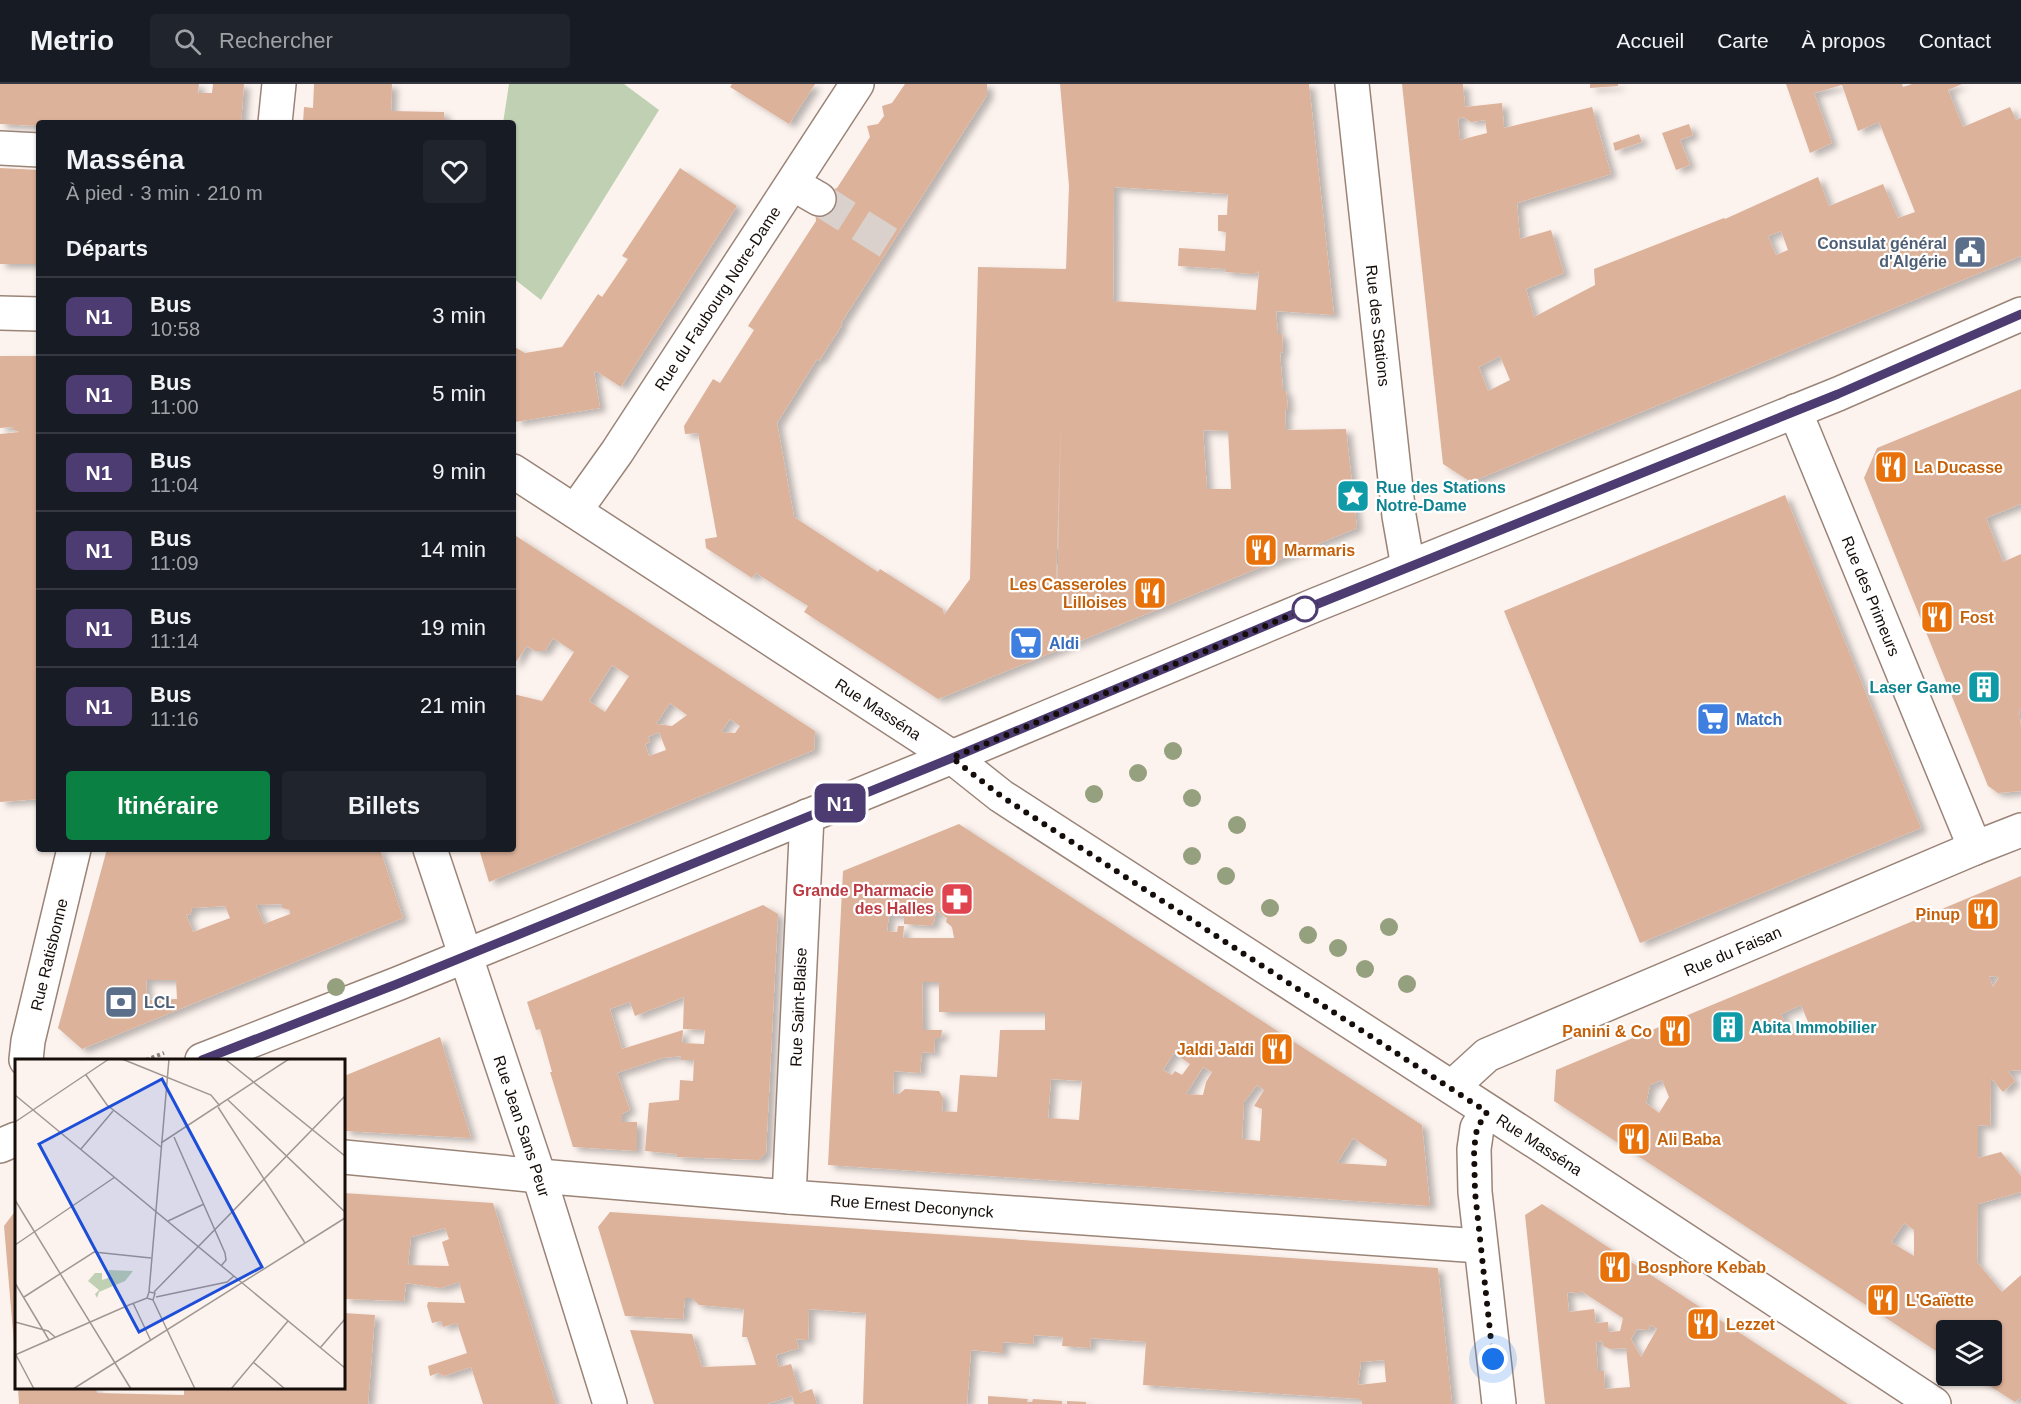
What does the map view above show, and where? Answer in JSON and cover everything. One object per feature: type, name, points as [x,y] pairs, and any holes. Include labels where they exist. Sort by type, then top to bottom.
[{"type":"street","points":[[275,120],[279,84]]},
{"type":"street","name":"Rue du Faubourg Notre-Dame","points":[[575,511],[806,191],[857,84]]},
{"type":"street","name":"Rue des Stations","points":[[1352,84],[1399,516],[1408,567]]},
{"type":"street","points":[[0,148],[36,150]]},
{"type":"street","points":[[0,313],[36,314]]},
{"type":"street","points":[[205,1059],[466,956],[952,758],[1408,567],[1795,411],[2021,314]]},
{"type":"street","name":"Rue des Primeurs","points":[[1795,411],[1975,848]]},
{"type":"street","name":"Rue Masséna","points":[[516,473],[952,758],[1001,796],[1452,1087],[1934,1404]]},
{"type":"street","name":"Rue Saint-Blaise","points":[[789,1197],[807,816]]},
{"type":"street","name":"Rue du Faisan","points":[[1452,1087],[1487,1055],[2021,830]]},
{"type":"street","name":"Rue Ratisbonne","points":[[26,1059],[28,1041],[73,852]]},
{"type":"street","name":"Rue Jean Sans Peur","points":[[431,852],[539,1176],[610,1404]]},
{"type":"street","points":[[1487,1112],[1477,1128],[1474,1149],[1475,1192],[1499,1404]]},
{"type":"street","points":[[0,1146],[15,1139]]},
{"type":"street","name":"Rue Ernest Deconynck","points":[[345,1157],[789,1197],[1480,1246]]},
{"type":"green space","points":[[509,84],[624,84],[659,110],[541,300],[516,280],[516,120],[503,120]]},
{"type":"building","points":[[0,84],[199,84],[198,93],[212,93],[213,84],[244,84],[241,120],[36,120],[36,126],[0,124]]},
{"type":"building","points":[[314,84],[392,84],[391,111],[444,112],[444,119],[447,120],[303,120],[304,107],[313,108]]},
{"type":"building","points":[[732,84],[815,84],[789,124],[730,87]]},
{"type":"building","points":[[905,84],[987,84],[987,95],[819,361],[817,359],[777,423],[794,517],[878,572],[880,569],[943,609],[944,615],[970,579],[978,267],[1066,269],[1069,186],[1060,84],[1309,84],[1334,315],[1276,311],[1278,334],[1282,334],[1283,352],[1280,353],[1283,391],[1286,391],[1288,410],[1285,410],[1286,430],[1346,429],[1357,528],[938,699],[804,612],[808,606],[756,573],[752,578],[706,548],[705,539],[717,537],[698,433],[685,434],[684,426],[713,379],[720,383],[754,330],[748,326],[816,221],[815,210],[828,191],[837,188],[870,137],[867,126],[878,124],[884,116],[882,106],[892,103]],"holes":[[[1114,187],[1228,194],[1227,215],[1218,215],[1218,231],[1226,232],[1225,251],[1179,248],[1178,266],[1226,269],[1225,272],[1254,274],[1259,271],[1256,310],[1113,301]],[[1061,417],[1058,564],[1056,584]],[[1203,430],[1228,431],[1231,489],[1207,489]]]},
{"type":"building","points":[[1402,84],[1463,84],[1465,107],[1502,103],[1504,128],[1592,107],[1611,174],[1517,203],[1520,239],[1551,230],[1564,273],[1526,289],[1534,317],[1595,285],[1594,269],[1725,219],[1818,177],[1829,206],[1883,184],[1898,218],[1915,212],[1879,122],[1858,131],[1842,85],[1814,93],[1832,143],[1810,153],[1786,84],[1902,84],[1903,87],[1912,84],[1962,84],[1948,90],[1963,127],[2010,107],[2016,120],[2021,118],[2021,256],[1471,482],[1443,464]],"holes":[[[1463,117],[1471,122],[1485,120],[1487,133],[1460,140],[1458,119]],[[1781,231],[1788,250],[1776,255],[1768,236]],[[1500,356],[1510,380],[1488,391],[1479,367]]]},
{"type":"building","points":[[1590,84],[1618,84],[1618,86],[1590,88]]},
{"type":"building","points":[[1689,124],[1693,135],[1680,140],[1690,165],[1676,170],[1662,133]]},
{"type":"building","points":[[1639,134],[1642,142],[1615,151],[1613,143]]},
{"type":"building","points":[[0,168],[36,170],[36,264],[0,264]]},
{"type":"building","points":[[680,168],[737,206],[621,387],[596,371],[594,372],[600,408],[516,422],[516,348],[525,353],[562,347],[598,294],[602,297],[628,259],[622,256]]},
{"type":"building","points":[[0,356],[36,356],[36,799],[0,802],[0,434],[20,432],[13,430],[13,427],[0,428]]},
{"type":"building","points":[[2021,389],[2021,504],[1986,518],[2003,562],[2021,554],[2021,710],[2019,711],[2021,791],[1998,793],[1988,786],[1864,478],[1877,448]]},
{"type":"building","name":"Match","points":[[1785,495],[1921,828],[1640,943],[1504,611]]},
{"type":"building","points":[[516,536],[815,731],[814,750],[489,882],[480,852],[516,852],[516,695],[542,701],[574,652],[553,638],[545,651],[535,651],[527,646],[516,662]],"holes":[[[612,665],[629,676],[605,712],[589,701]],[[670,703],[687,715],[672,726],[656,724]],[[730,719],[740,726],[735,733],[721,732]],[[659,732],[666,750],[649,756],[645,744],[650,742],[648,737]]]},
{"type":"building","points":[[959,824],[1422,1125],[1430,1206],[828,1165],[843,871]],"holes":[[[936,911],[947,918],[946,922],[952,927],[954,938],[903,938],[904,926],[898,926],[897,932],[887,931],[889,915],[904,916],[904,924],[931,926]],[[922,982],[939,982],[939,1012],[1045,1012],[1045,1030],[1000,1030],[997,1077],[960,1075],[957,1112],[942,1111],[943,1098],[939,1091],[905,1089],[899,1094],[893,1094],[894,1071],[920,1073],[922,1052],[934,1053],[935,1038],[941,1038],[942,1030],[923,1030]],[[1174,1053],[1190,1064],[1182,1075],[1175,1071],[1172,1075],[1163,1070]],[[1203,1067],[1212,1072],[1206,1082],[1203,1095],[1186,1094]],[[1051,1079],[1082,1081],[1079,1120],[1048,1118]],[[1257,1085],[1264,1090],[1254,1106],[1262,1109],[1260,1141],[1242,1139],[1244,1102]],[[1353,1138],[1387,1160],[1386,1166],[1337,1163]]]},
{"type":"building","points":[[106,852],[381,852],[403,918],[82,1049],[58,1028]],"holes":[[[282,904],[282,908],[290,910],[290,914],[264,924],[256,905]],[[225,906],[230,918],[193,932],[186,914],[190,915],[192,908]],[[146,980],[176,980],[177,999],[147,1000]]]},
{"type":"building","points":[[2021,876],[2021,1070],[2008,1071],[2015,1081],[2003,1092],[1991,1078],[1990,1126],[1978,1125],[1978,1158],[2001,1152],[2021,1176],[2021,1192],[1978,1204],[1977,1262],[2002,1292],[2021,1275],[2021,1397],[2015,1402],[1990,1386],[2002,1386],[2002,1320],[1936,1320],[1936,1351],[1554,1101],[1556,1070]],"holes":[[[1989,976],[1999,977],[1993,987]],[[1801,1005],[1811,1029],[1790,1034],[1781,1014]],[[1662,1080],[1669,1097],[1659,1113],[1646,1103],[1650,1085]],[[1904,1223],[1914,1230],[1914,1256],[1891,1242]]]},
{"type":"building","points":[[763,905],[778,914],[766,1153],[759,1160],[676,1157],[677,1154],[645,1151],[649,1103],[679,1100],[680,1080],[693,1081],[694,1060],[681,1060],[681,1056],[662,1058],[617,1073],[630,1110],[622,1114],[622,1122],[637,1122],[637,1151],[573,1147],[550,1072],[552,1072],[540,1029],[536,1030],[527,1002]],"holes":[[[684,997],[683,1029],[705,1030],[704,1044],[682,1043],[683,1030],[622,1049],[610,1009],[630,1002],[635,1016]]]},
{"type":"building","points":[[440,1037],[471,1138],[345,1131],[345,1076]]},
{"type":"building","points":[[345,1193],[493,1203],[556,1404],[483,1404],[471,1367],[444,1376],[438,1373],[430,1376],[428,1366],[467,1353],[457,1323],[443,1327],[441,1321],[432,1323],[427,1306],[428,1302],[465,1303],[459,1282],[441,1288],[406,1283],[404,1301],[345,1299]],"holes":[[[445,1228],[449,1239],[442,1242],[449,1266],[408,1265],[411,1237]]]},
{"type":"building","points":[[1542,1204],[1848,1404],[1545,1404],[1525,1215]],"holes":[[[1581,1291],[1623,1318],[1620,1331],[1609,1332],[1608,1322],[1596,1323],[1594,1309],[1569,1312],[1567,1293],[1578,1294]],[[1651,1325],[1657,1329],[1641,1357],[1631,1339],[1637,1329],[1648,1330]],[[1602,1341],[1603,1346],[1610,1349],[1626,1348],[1630,1387],[1605,1389],[1604,1371],[1598,1371],[1596,1342]]]},
{"type":"building","points":[[15,1211],[15,1355],[4,1226]]},
{"type":"building","points":[[610,1212],[1438,1268],[1452,1404],[1362,1404],[1361,1399],[1143,1385],[1146,1342],[1091,1338],[1090,1348],[1062,1346],[1063,1337],[1034,1335],[1033,1344],[1003,1342],[1003,1353],[971,1350],[967,1404],[863,1404],[866,1313],[809,1309],[808,1340],[796,1339],[799,1348],[776,1355],[779,1367],[791,1364],[800,1393],[812,1389],[817,1404],[794,1404],[792,1396],[767,1404],[654,1404],[630,1330],[692,1334],[702,1367],[756,1365],[747,1337],[742,1337],[744,1309],[699,1305],[692,1298],[685,1298],[683,1319],[625,1316],[598,1227]],"holes":[[[1384,1360],[1386,1382],[1358,1385],[1361,1362]]]},
{"type":"building","points":[[345,1313],[375,1315],[368,1404],[19,1404],[18,1389],[96,1389],[97,1393],[184,1395],[184,1389],[345,1389]]},
{"type":"building","points":[[988,1396],[1028,1399],[1027,1402],[1032,1402],[1033,1399],[1062,1401],[1062,1404],[988,1404]]},
{"type":"building","points":[[1067,1401],[1086,1402],[1086,1404],[1067,1404]]},
{"type":"tunnel","points":[[819,199],[892,245]]},
{"type":"bus line","name":"N1","points":[[205,1059],[397,984],[952,758],[1315,605],[1838,394],[2021,314]]},
{"type":"place","name":"Consulat général d'Algérie","points":[[1970,252]]},
{"type":"place","name":"La Ducasse","points":[[1891,467]]},
{"type":"place","name":"Rue des Stations Notre-Dame","points":[[1353,496]]},
{"type":"place","name":"Marmaris","points":[[1261,550]]},
{"type":"place","name":"Les Casseroles Lilloises","points":[[1150,593]]},
{"type":"place","name":"Fost","points":[[1937,617]]},
{"type":"place","name":"Aldi","points":[[1026,643]]},
{"type":"place","name":"Laser Game","points":[[1984,687]]},
{"type":"place","name":"Match","points":[[1713,719]]},
{"type":"place","name":"Grande Pharmacie des Halles","points":[[957,899]]},
{"type":"place","name":"Pinup","points":[[1983,914]]},
{"type":"place","name":"LCL","points":[[121,1002]]},
{"type":"place","name":"Abita Immobilier","points":[[1728,1027]]},
{"type":"place","name":"Panini & Co","points":[[1675,1031]]},
{"type":"place","name":"Jaldi Jaldi","points":[[1277,1049]]},
{"type":"place","name":"Ali Baba","points":[[1634,1139]]},
{"type":"place","name":"Bosphore Kebab","points":[[1615,1267]]},
{"type":"place","name":"L'Gaïette","points":[[1883,1300]]},
{"type":"place","name":"Lezzet","points":[[1703,1324]]},
{"type":"route","points":[[1305,609],[1315,605],[952,758],[1001,796],[1452,1087],[1487,1112],[1477,1128],[1474,1149],[1475,1192],[1493,1359]]}]
